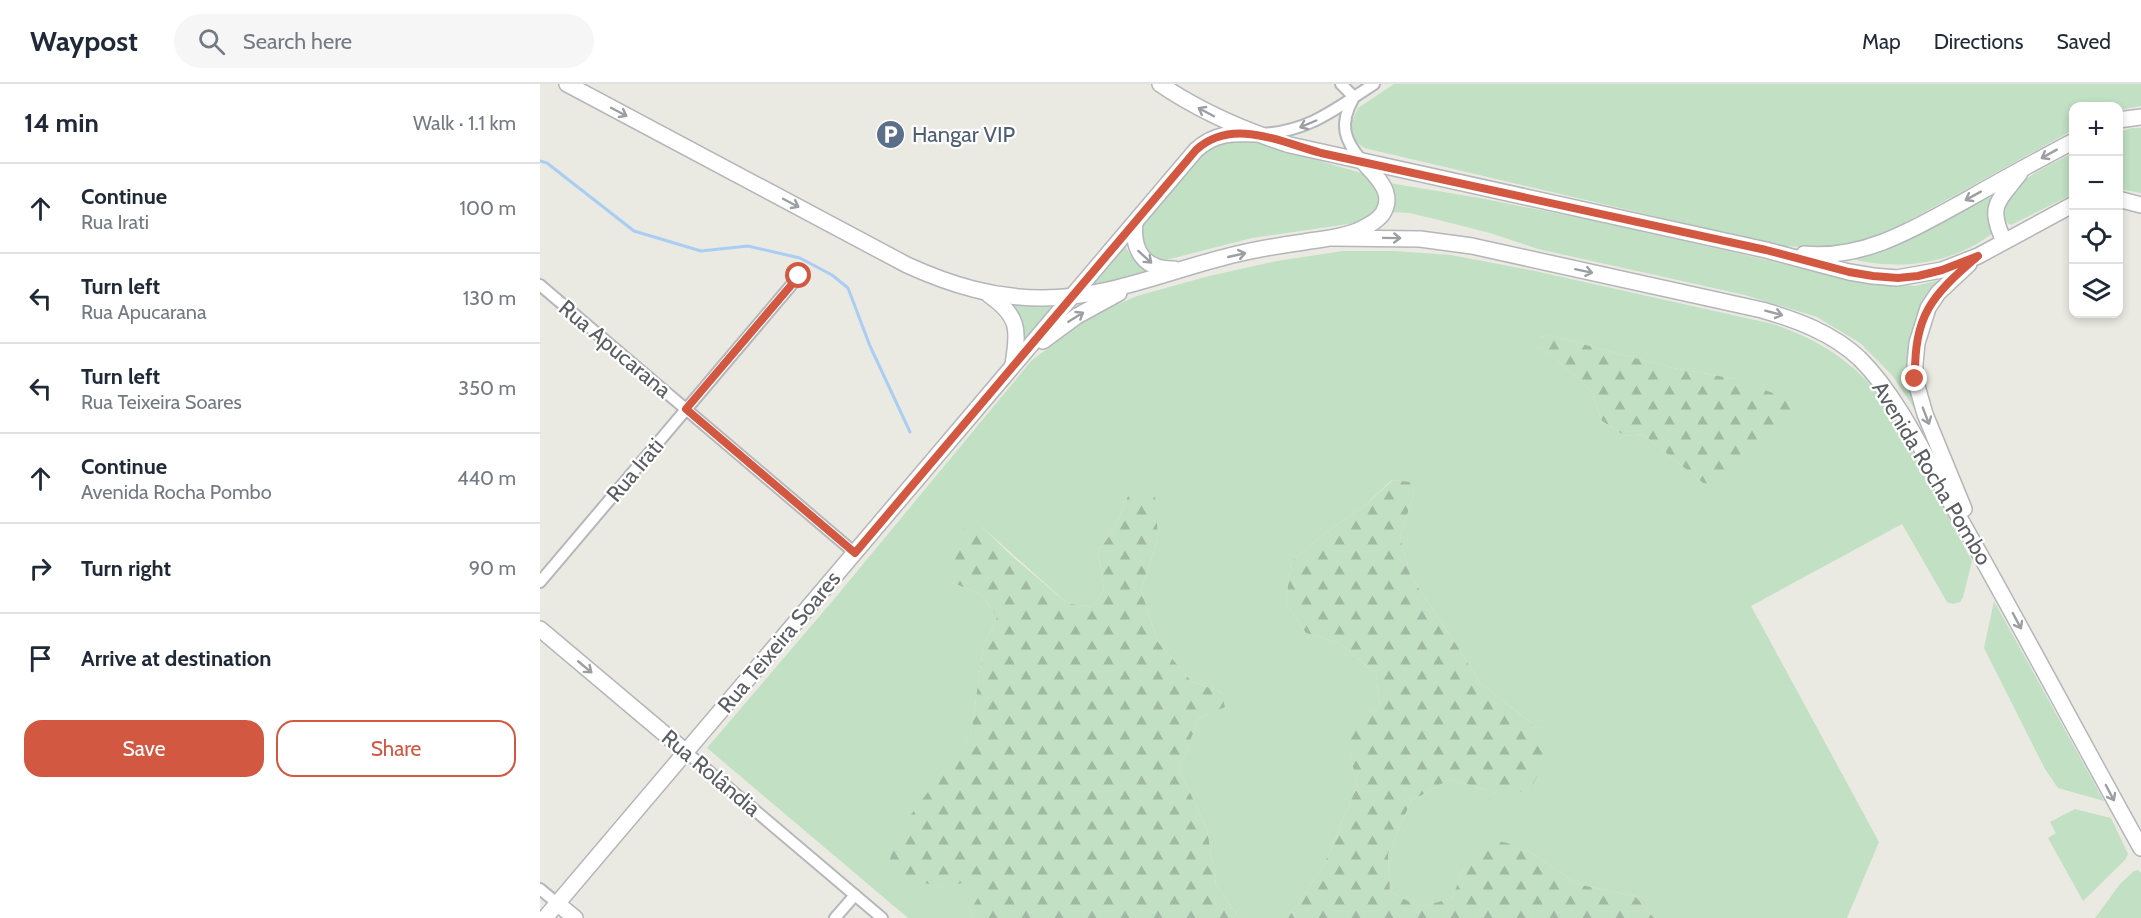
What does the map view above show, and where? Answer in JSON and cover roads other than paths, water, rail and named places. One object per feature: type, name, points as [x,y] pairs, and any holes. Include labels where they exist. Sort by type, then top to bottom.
[{"type":"main road","points":[[567,84],[907,265],[943,280],[986,293],[1023,298],[1072,297],[1139,283],[1180,269],[1238,254],[1333,238],[1357,231],[1371,224],[1382,215],[1386,208],[1387,193],[1364,163]]},
{"type":"main road","points":[[1160,84],[1207,113],[1256,134],[1311,150],[1766,250],[1849,272],[1898,278],[1942,270],[1978,256],[2069,206]]},
{"type":"main road","points":[[2123,119],[2141,117]]},
{"type":"main road","name":"Rua Teixeira Soares","points":[[545,918],[1196,150],[1209,139],[1228,133],[1256,134]]},
{"type":"main road","points":[[1766,250],[1808,255],[1836,255],[1879,244],[1911,230],[2069,143]]},
{"type":"main road","points":[[2004,241],[1995,222],[1996,206],[2024,168]]},
{"type":"main road","points":[[2123,200],[2141,205]]},
{"type":"main road","points":[[1135,223],[1134,242],[1141,256],[1158,267],[1180,269]]},
{"type":"main road","name":"Avenida Rocha Pombo","points":[[1333,238],[1420,239],[1472,246],[1762,310],[1803,323],[1822,332],[1857,356],[1883,386],[1989,570],[2141,848]]},
{"type":"main road","points":[[1978,256],[1938,292],[1928,308],[1917,343],[1915,379],[1925,414],[1989,570]]},
{"type":"main road","name":"Rua Teixeira Soares","points":[[1013,366],[1038,344],[1077,316],[1139,283]]},
{"type":"main road","points":[[986,293],[1006,308],[1014,319],[1017,332],[1013,366]]},
{"type":"main road","name":"Rua Rolândia","points":[[540,629],[686,752]]},
{"type":"main road","points":[[558,904],[574,918]]},
{"type":"street","points":[[1341,84],[1354,97],[1346,111],[1344,121],[1346,136],[1351,148],[1364,163]]},
{"type":"street","name":"Rua Teixeira Soares","points":[[1256,134],[1280,132],[1306,126],[1374,84]]},
{"type":"street","name":"Rua Irati","points":[[540,582],[799,276]]},
{"type":"street","name":"Rua Apucarana","points":[[540,285],[855,553]]},
{"type":"street","name":"Rua Rolândia","points":[[686,752],[882,918]]},
{"type":"street","points":[[540,889],[558,904]]},
{"type":"street","points":[[835,918],[855,895]]},
{"type":"waterway","points":[[540,161],[547,163],[634,231],[701,251],[748,246],[800,258],[832,275],[848,288],[870,346],[910,432]]},
{"type":"place","name":"Hangar VIP","points":[[891,134]]}]
